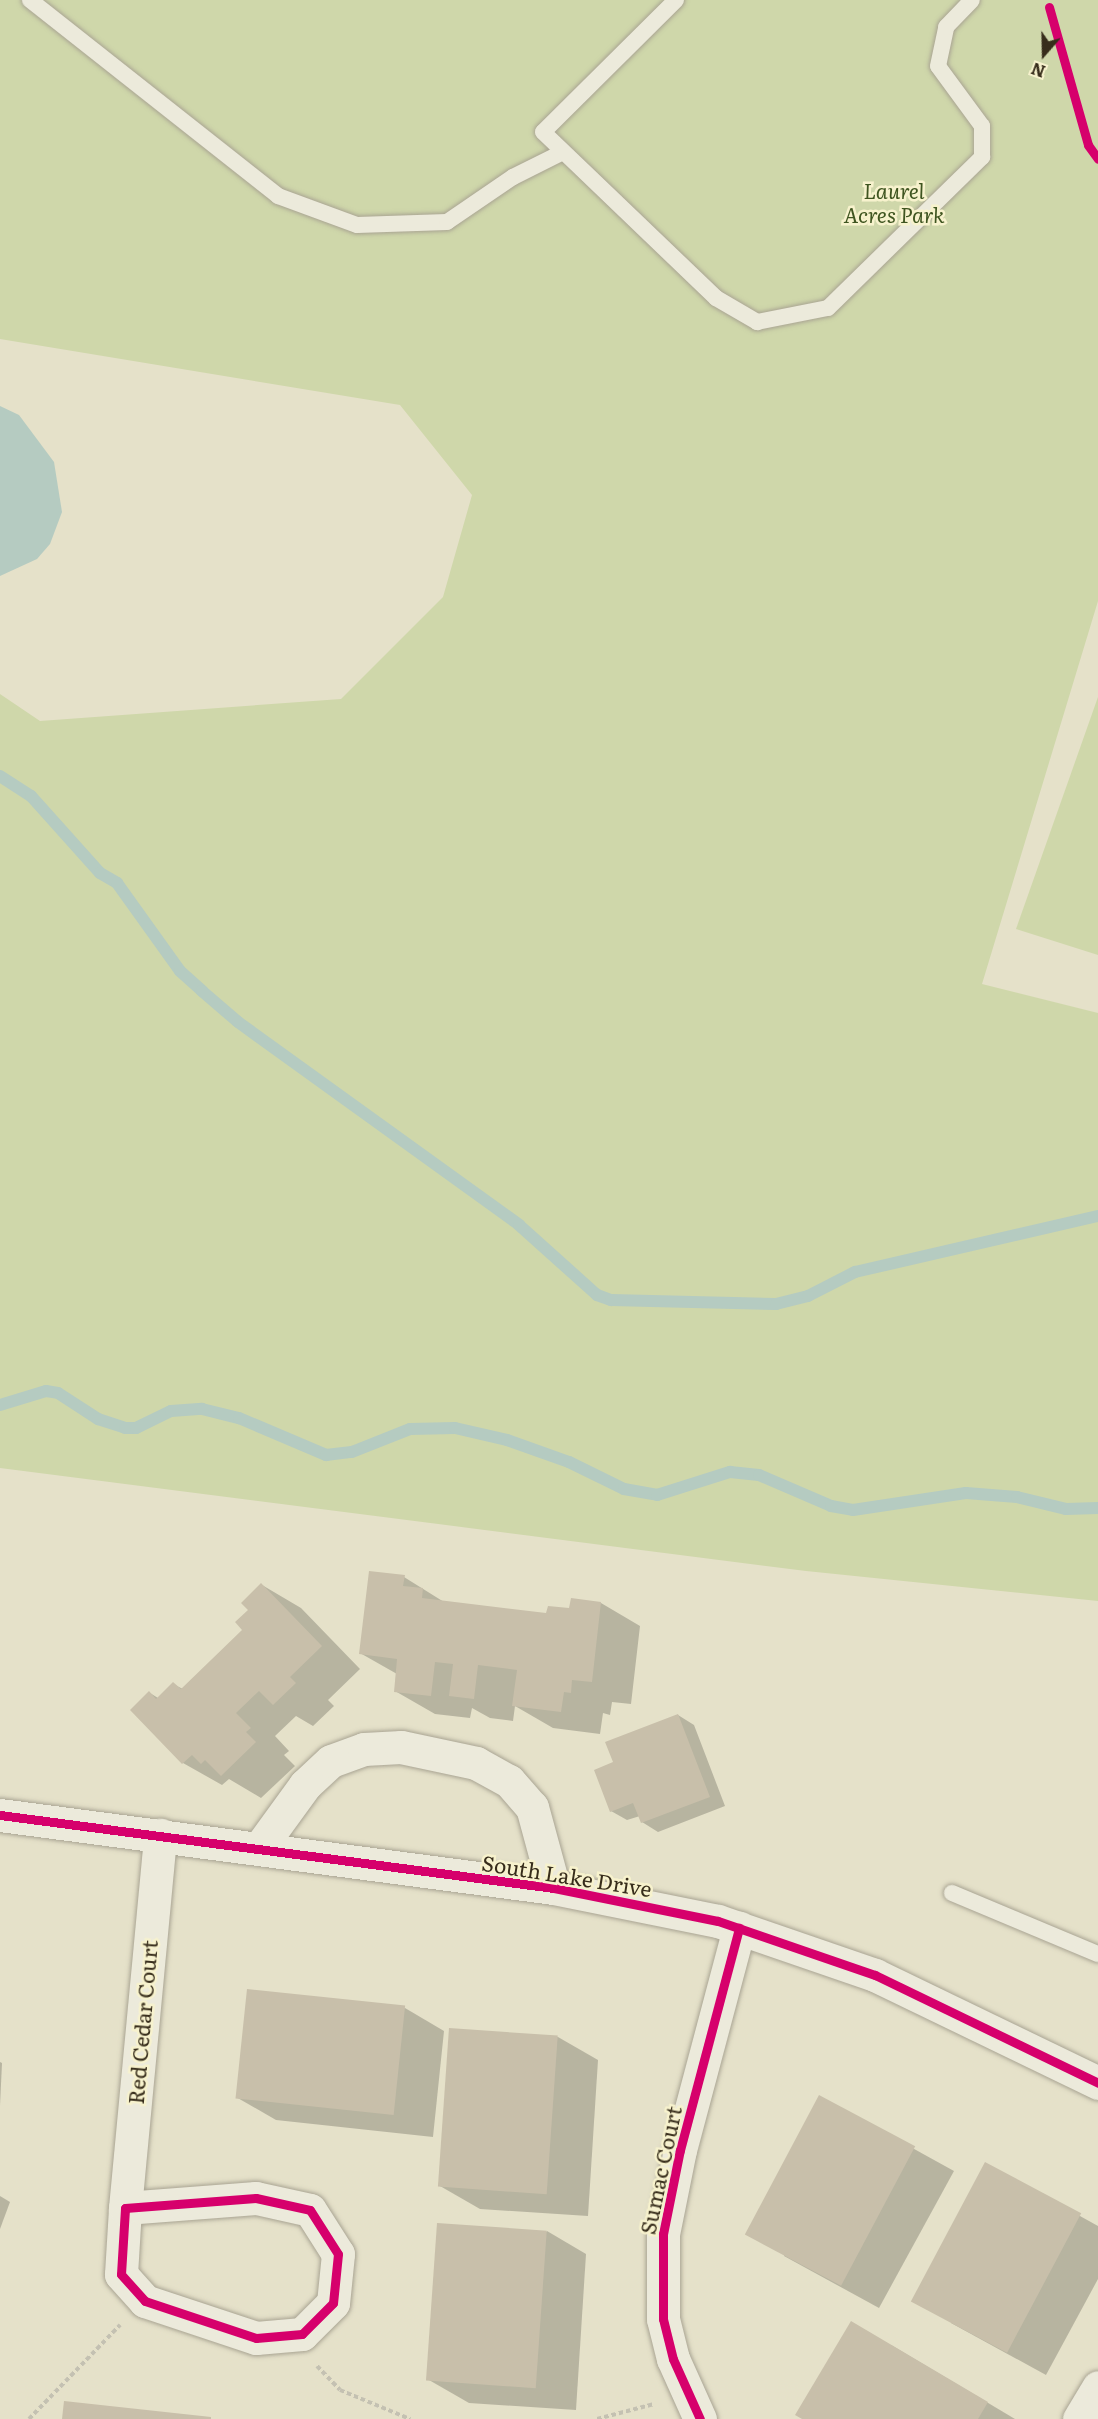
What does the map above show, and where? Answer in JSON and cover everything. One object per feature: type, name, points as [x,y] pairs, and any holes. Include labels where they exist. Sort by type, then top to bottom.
[{"type":"street","points":[[260,1847],[305,1785],[331,1761],[364,1749],[401,1747],[476,1763],[509,1781],[532,1807],[554,1888]]},
{"type":"street","name":"South Lake Drive","points":[[0,1815],[260,1847],[554,1888],[677,1912],[739,1928],[875,1975],[1098,2083]]},
{"type":"street","name":"Red Cedar Court","points":[[145,2301],[122,2274],[160,1835]]},
{"type":"street","name":"Sumac Court","points":[[693,2407],[663,2319],[663,2234],[680,2150],[739,1928]]},
{"type":"street","points":[[126,2208],[256,2198],[310,2210],[338,2254],[333,2303],[302,2334],[256,2338],[145,2301]]},
{"type":"street","points":[[1079,2419],[1098,2388]]},
{"type":"lane","points":[[30,0],[278,196],[357,225],[447,222],[513,177],[561,153]]},
{"type":"lane","points":[[676,0],[543,132],[561,153],[716,298],[758,322],[828,308],[982,157],[982,126],[938,66],[946,27],[972,0]]},
{"type":"lane","points":[[952,1893],[1098,1954]]},
{"type":"path","points":[[29,2419],[145,2301]]},
{"type":"path","points":[[287,2335],[340,2390],[410,2419]]},
{"type":"path","points":[[597,2419],[693,2407]]},
{"type":"green space","name":"Laurel Acres Park","points":[[0,0],[1098,0],[1098,601],[982,984],[1098,1013],[1098,1601],[806,1571],[0,1468],[0,694],[40,721],[341,699],[443,597],[472,495],[400,405],[0,339]]},
{"type":"green space","points":[[1098,697],[1098,955],[1016,929]]},
{"type":"shaded area","points":[[0,406],[19,415],[54,462],[62,512],[50,544],[37,559],[0,576]]},
{"type":"building","points":[[369,1571],[405,1575],[403,1586],[423,1588],[422,1598],[546,1613],[548,1606],[569,1608],[571,1598],[601,1602],[592,1682],[572,1680],[571,1693],[564,1692],[561,1712],[512,1706],[517,1670],[478,1665],[474,1699],[449,1696],[453,1664],[435,1662],[431,1696],[394,1692],[397,1659],[359,1654]]},
{"type":"building","points":[[261,1583],[322,1646],[290,1677],[296,1683],[273,1705],[259,1691],[236,1713],[251,1728],[246,1732],[256,1742],[221,1776],[205,1760],[201,1764],[192,1755],[182,1764],[130,1710],[149,1691],[156,1699],[173,1682],[181,1689],[242,1630],[235,1622],[248,1610],[241,1603]]},
{"type":"building","points":[[678,1714],[710,1797],[641,1823],[633,1803],[610,1812],[594,1770],[613,1762],[605,1742]]},
{"type":"building","points":[[247,1989],[405,2006],[394,2115],[236,2098]]},
{"type":"building","points":[[449,2028],[558,2036],[547,2194],[438,2187]]},
{"type":"building","points":[[819,2095],[915,2146],[841,2286],[745,2235]]},
{"type":"building","points":[[985,2162],[1081,2213],[1007,2353],[911,2302]]},
{"type":"building","points":[[437,2223],[547,2231],[536,2388],[426,2381]]},
{"type":"building","points":[[851,2321],[988,2402],[978,2419],[802,2419],[795,2415]]},
{"type":"building","points":[[64,2401],[211,2417],[211,2419],[62,2419]]},
{"type":"waterway","points":[[0,776],[31,796],[100,873],[117,883],[180,971],[202,991],[238,1022],[519,1225],[597,1295],[611,1300],[776,1304],[808,1296],[855,1272],[1098,1216]]},
{"type":"waterway","points":[[0,1405],[46,1391],[58,1393],[98,1419],[125,1428],[136,1428],[171,1411],[202,1409],[239,1418],[326,1455],[352,1452],[410,1429],[455,1428],[507,1440],[569,1462],[624,1489],[657,1495],[730,1472],[759,1475],[831,1506],[853,1510],[966,1493],[1017,1497],[1066,1509],[1098,1508]]},
{"type":"cycle path","points":[[1049,7],[1088,145],[1098,159]]},
{"type":"cycle path","points":[[0,1815],[554,1888],[718,1921],[875,1975],[1098,2083]]},
{"type":"cycle path","points":[[700,2419],[673,2359],[663,2319],[663,2234],[680,2150],[739,1928]]},
{"type":"cycle path","points":[[256,2198],[310,2210],[338,2254],[333,2303],[302,2334],[256,2338],[145,2301],[121,2274],[125,2208],[256,2198]]}]
